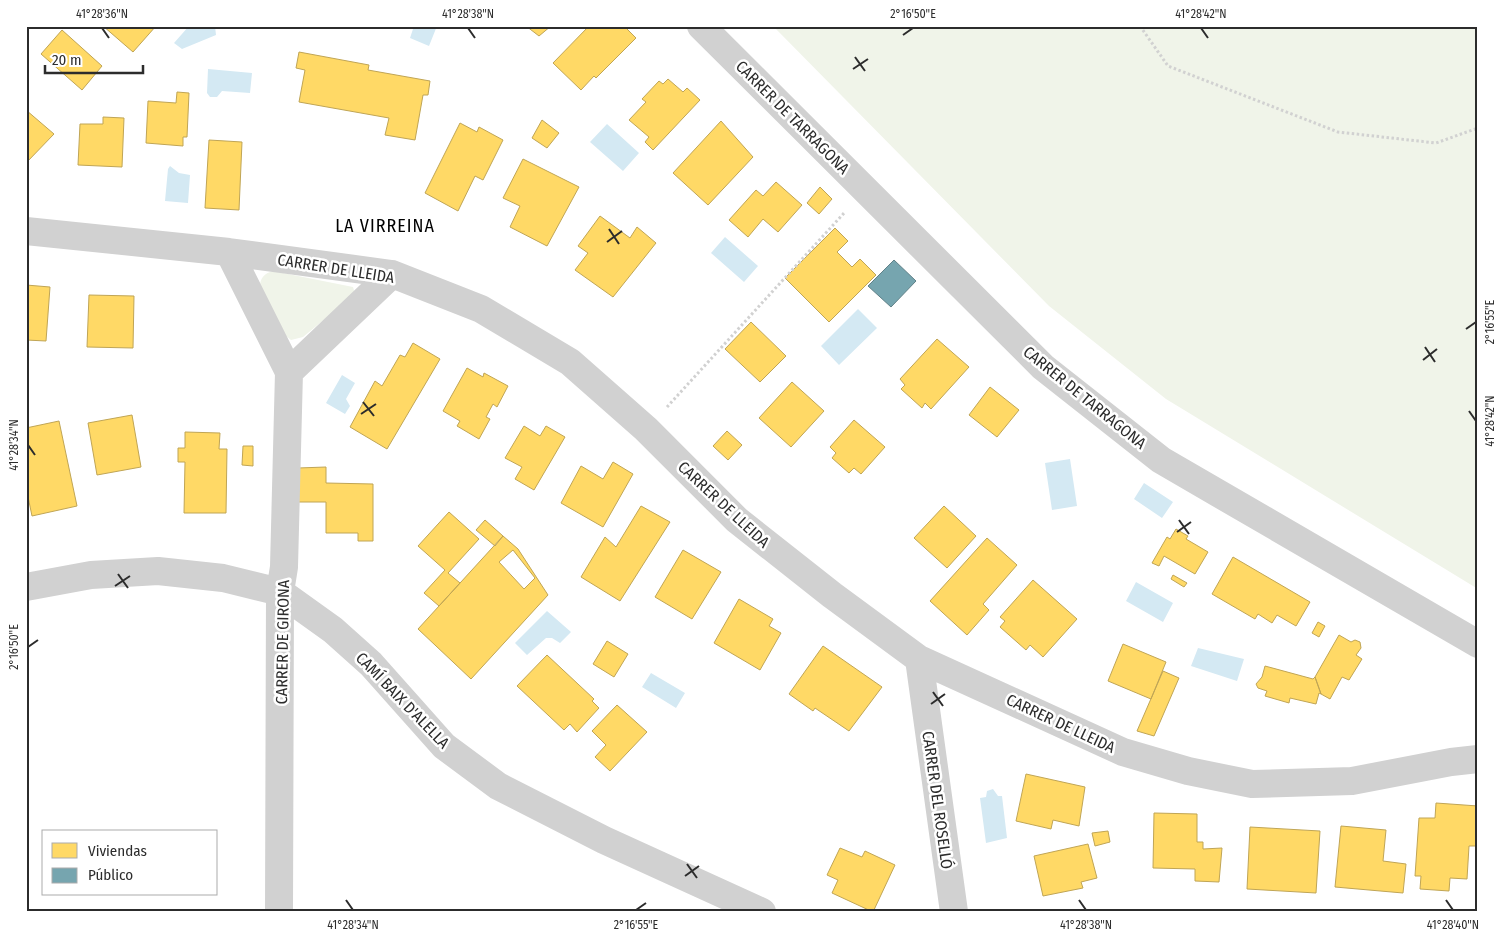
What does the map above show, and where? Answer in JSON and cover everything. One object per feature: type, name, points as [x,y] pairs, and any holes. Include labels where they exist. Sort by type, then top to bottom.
[{"type":"street","name":"CARRER DE TARRAGONA","points":[[701,26],[1043,367],[1161,460],[1468,639],[1478,656]]},
{"type":"street","name":"CARRER DE LLEIDA","points":[[26,231],[229,252],[392,274],[481,309],[570,362],[646,429],[737,520],[832,596],[919,658],[1123,752],[1188,771],[1252,784],[1352,781],[1451,762],[1478,759]]},
{"type":"street","name":"CARRER DE GIRONA","points":[[229,252],[289,372],[284,567],[280,592],[279,912]]},
{"type":"street","points":[[289,372],[392,274]]},
{"type":"street","name":"CAMÍ BAIX D'ALELLA","points":[[26,587],[91,574],[158,571],[223,578],[280,592],[352,647],[371,664],[444,746],[498,786],[604,840],[762,912]]},
{"type":"street","name":"CARRER DEL ROSELLÓ","points":[[919,658],[954,912]]},
{"type":"street","name":"CARRER DE LLEIDA","points":[[1451,762],[1478,745]]},
{"type":"path","points":[[1140,26],[1168,66],[1338,132],[1436,143],[1478,128]]},
{"type":"path","points":[[646,429],[866,189]]},
{"type":"shaded area","points":[[773,26],[1478,26],[1478,589],[1166,399],[1049,306]]},
{"type":"shaded area","points":[[273,271],[353,287],[355,294],[303,337],[291,340],[286,336],[260,286],[264,276]]},
{"type":"water","points":[[189,26],[215,26],[216,35],[182,49],[174,43]]},
{"type":"water","points":[[414,26],[437,26],[429,46],[410,38]]},
{"type":"water","points":[[208,69],[252,73],[250,93],[222,91],[217,97],[210,97],[207,93]]},
{"type":"water","points":[[607,124],[639,153],[623,171],[590,142]]},
{"type":"water","points":[[170,166],[179,173],[190,175],[188,203],[165,201],[168,169]]},
{"type":"water","points":[[725,237],[758,266],[744,282],[711,253]]},
{"type":"water","points":[[858,309],[877,328],[839,365],[821,346]]},
{"type":"water","points":[[342,375],[355,383],[346,399],[350,406],[345,414],[326,403]]},
{"type":"water","points":[[1070,459],[1077,506],[1052,510],[1045,463]]},
{"type":"water","points":[[1144,483],[1173,502],[1162,518],[1134,499]]},
{"type":"water","points":[[1136,582],[1173,603],[1163,622],[1126,601]]},
{"type":"water","points":[[547,611],[571,632],[560,643],[552,638],[546,638],[527,655],[515,643]]},
{"type":"water","points":[[1198,648],[1244,659],[1237,681],[1191,666]]},
{"type":"water","points":[[651,673],[685,693],[676,708],[642,687]]},
{"type":"water","points":[[993,789],[998,796],[1002,796],[1007,838],[986,843],[980,798],[986,797],[987,791]]},
{"type":"building: Viviendas","points":[[103,26],[156,26],[133,52]]},
{"type":"building: Viviendas","points":[[526,26],[551,26],[539,36]]},
{"type":"building: Viviendas","points":[[589,26],[624,26],[636,38],[596,78],[594,76],[581,90],[553,63]]},
{"type":"building: Viviendas","points":[[62,30],[102,66],[82,90],[41,54]]},
{"type":"building: Viviendas","points":[[299,52],[369,65],[368,70],[430,81],[428,95],[423,95],[415,140],[385,135],[389,118],[299,102],[305,70],[296,68]]},
{"type":"building: Viviendas","points":[[668,79],[683,92],[687,88],[700,100],[653,150],[645,142],[649,137],[629,120],[646,102],[642,99],[659,81],[663,84]]},
{"type":"building: Viviendas","points":[[177,92],[189,93],[187,137],[183,137],[183,146],[146,143],[148,101],[176,103]]},
{"type":"building: Viviendas","points":[[26,110],[54,134],[26,163]]},
{"type":"building: Viviendas","points":[[103,117],[124,118],[122,167],[78,165],[80,124],[103,124]]},
{"type":"building: Viviendas","points":[[542,120],[559,133],[547,148],[532,138]]},
{"type":"building: Viviendas","points":[[721,121],[753,157],[708,205],[673,173]]},
{"type":"building: Viviendas","points":[[460,123],[477,132],[479,127],[503,140],[483,180],[475,176],[458,211],[425,193]]},
{"type":"building: Viviendas","points":[[209,140],[242,142],[239,210],[205,208]]},
{"type":"building: Viviendas","points":[[523,159],[579,187],[547,246],[510,227],[520,206],[503,198]]},
{"type":"building: Viviendas","points":[[776,182],[802,205],[778,232],[763,219],[748,237],[729,220],[756,190],[763,196]]},
{"type":"building: Viviendas","points":[[820,187],[832,199],[819,214],[807,203]]},
{"type":"building: Viviendas","points":[[600,216],[630,238],[637,227],[656,243],[613,297],[575,270],[588,253],[578,246]]},
{"type":"building: Viviendas","points":[[835,228],[848,241],[837,252],[852,267],[860,259],[876,275],[829,322],[785,278]]},
{"type":"building: Viviendas","points":[[26,285],[50,287],[46,341],[26,340]]},
{"type":"building: Viviendas","points":[[89,295],[134,296],[133,348],[87,347]]},
{"type":"building: Viviendas","points":[[751,322],[786,356],[760,382],[725,349]]},
{"type":"building: Viviendas","points":[[937,339],[969,367],[931,409],[925,403],[922,408],[901,389],[905,385],[900,379]]},
{"type":"building: Viviendas","points":[[413,343],[440,359],[387,449],[350,427],[375,381],[382,386],[400,355],[405,357]]},
{"type":"building: Viviendas","points":[[467,368],[483,377],[484,373],[508,386],[497,407],[493,404],[486,417],[490,419],[479,439],[457,426],[460,421],[443,411]]},
{"type":"building: Viviendas","points":[[792,382],[824,411],[791,447],[759,418]]},
{"type":"building: Viviendas","points":[[990,387],[1019,410],[997,437],[969,415]]},
{"type":"building: Viviendas","points":[[132,415],[141,467],[97,475],[88,423]]},
{"type":"building: Viviendas","points":[[854,420],[885,447],[861,474],[854,468],[849,473],[832,458],[836,453],[830,447]]},
{"type":"building: Viviendas","points":[[59,421],[77,506],[32,516],[26,487],[26,428]]},
{"type":"building: Viviendas","points":[[524,426],[540,436],[546,426],[565,437],[534,490],[515,479],[522,467],[505,458]]},
{"type":"building: Viviendas","points":[[727,431],[742,445],[728,460],[713,446]]},
{"type":"building: Viviendas","points":[[185,432],[220,433],[219,449],[227,449],[226,513],[184,513],[185,462],[178,462],[178,448],[185,448]]},
{"type":"building: Viviendas","points":[[243,446],[253,446],[253,466],[242,465]]},
{"type":"building: Viviendas","points":[[613,462],[633,474],[603,527],[561,503],[581,466],[603,479]]},
{"type":"building: Viviendas","points":[[326,467],[326,483],[373,484],[373,541],[358,541],[358,533],[326,533],[326,502],[298,502],[298,468]]},
{"type":"building: Viviendas","points":[[641,506],[670,522],[620,601],[581,577],[605,537],[616,547]]},
{"type":"building: Viviendas","points":[[944,506],[976,536],[947,568],[914,538]]},
{"type":"building: Viviendas","points":[[449,512],[479,539],[448,573],[460,583],[439,606],[424,593],[445,570],[418,546]]},
{"type":"building: Viviendas","points":[[485,520],[503,536],[495,546],[476,530]]},
{"type":"building: Viviendas","points":[[1176,529],[1188,536],[1186,539],[1208,552],[1195,574],[1164,556],[1159,566],[1152,563],[1167,537],[1170,539]]},
{"type":"building: Viviendas","points":[[503,536],[518,549],[548,595],[471,679],[418,629]],"holes":[[[513,550],[535,578],[524,589],[499,562]]]},
{"type":"building: Viviendas","points":[[987,538],[1017,565],[983,604],[989,610],[967,635],[930,601]]},
{"type":"building: Viviendas","points":[[683,550],[721,572],[692,619],[655,597]]},
{"type":"building: Viviendas","points":[[1233,557],[1310,602],[1296,626],[1277,615],[1272,623],[1258,614],[1255,619],[1212,594]]},
{"type":"building: Viviendas","points":[[1173,575],[1187,583],[1184,587],[1171,579]]},
{"type":"building: Viviendas","points":[[1033,580],[1077,619],[1043,657],[1030,645],[1026,650],[1000,627],[1005,621],[1000,617]]},
{"type":"building: Viviendas","points":[[739,599],[773,619],[769,626],[781,633],[760,670],[714,643]]},
{"type":"building: Viviendas","points":[[1318,622],[1325,626],[1319,637],[1312,633]]},
{"type":"building: Viviendas","points":[[1339,635],[1351,642],[1355,640],[1360,642],[1361,648],[1356,655],[1362,659],[1349,680],[1342,677],[1330,699],[1321,694],[1315,677]]},
{"type":"building: Viviendas","points":[[607,641],[628,654],[614,677],[593,664]]},
{"type":"building: Viviendas","points":[[1123,644],[1166,662],[1151,699],[1108,681]]},
{"type":"building: Viviendas","points":[[823,646],[882,687],[849,731],[815,708],[813,711],[789,694]]},
{"type":"building: Viviendas","points":[[547,655],[594,699],[592,701],[599,708],[577,732],[570,724],[564,730],[517,686]]},
{"type":"building: Viviendas","points":[[1265,666],[1313,679],[1315,677],[1321,694],[1319,693],[1316,704],[1290,698],[1289,703],[1265,696],[1267,691],[1258,688],[1256,684],[1262,677]]},
{"type":"building: Viviendas","points":[[1163,671],[1179,678],[1154,736],[1137,731]]},
{"type":"building: Viviendas","points":[[617,705],[647,732],[610,771],[595,757],[606,745],[592,731]]},
{"type":"building: Viviendas","points":[[1026,774],[1085,787],[1079,826],[1053,820],[1051,829],[1016,821]]},
{"type":"building: Viviendas","points":[[1436,803],[1478,806],[1477,846],[1469,846],[1467,879],[1450,878],[1449,891],[1420,889],[1421,876],[1415,876],[1419,818],[1435,818]]},
{"type":"building: Viviendas","points":[[1154,813],[1197,814],[1197,842],[1203,842],[1203,849],[1222,848],[1219,882],[1195,881],[1195,869],[1153,868]]},
{"type":"building: Viviendas","points":[[1341,826],[1386,830],[1383,861],[1406,864],[1403,893],[1335,887]]},
{"type":"building: Viviendas","points":[[1250,827],[1320,831],[1316,893],[1247,889]]},
{"type":"building: Viviendas","points":[[1108,831],[1110,842],[1095,846],[1092,833]]},
{"type":"building: Viviendas","points":[[1088,844],[1097,878],[1081,882],[1083,888],[1043,896],[1034,856]]},
{"type":"building: Viviendas","points":[[840,848],[862,857],[865,851],[895,865],[873,912],[832,893],[838,880],[827,875]]},
{"type":"building: Público","points":[[894,260],[916,281],[891,307],[868,286]]},
{"type":"district","name":"LA VIRREINA","points":[[385,226]]}]
